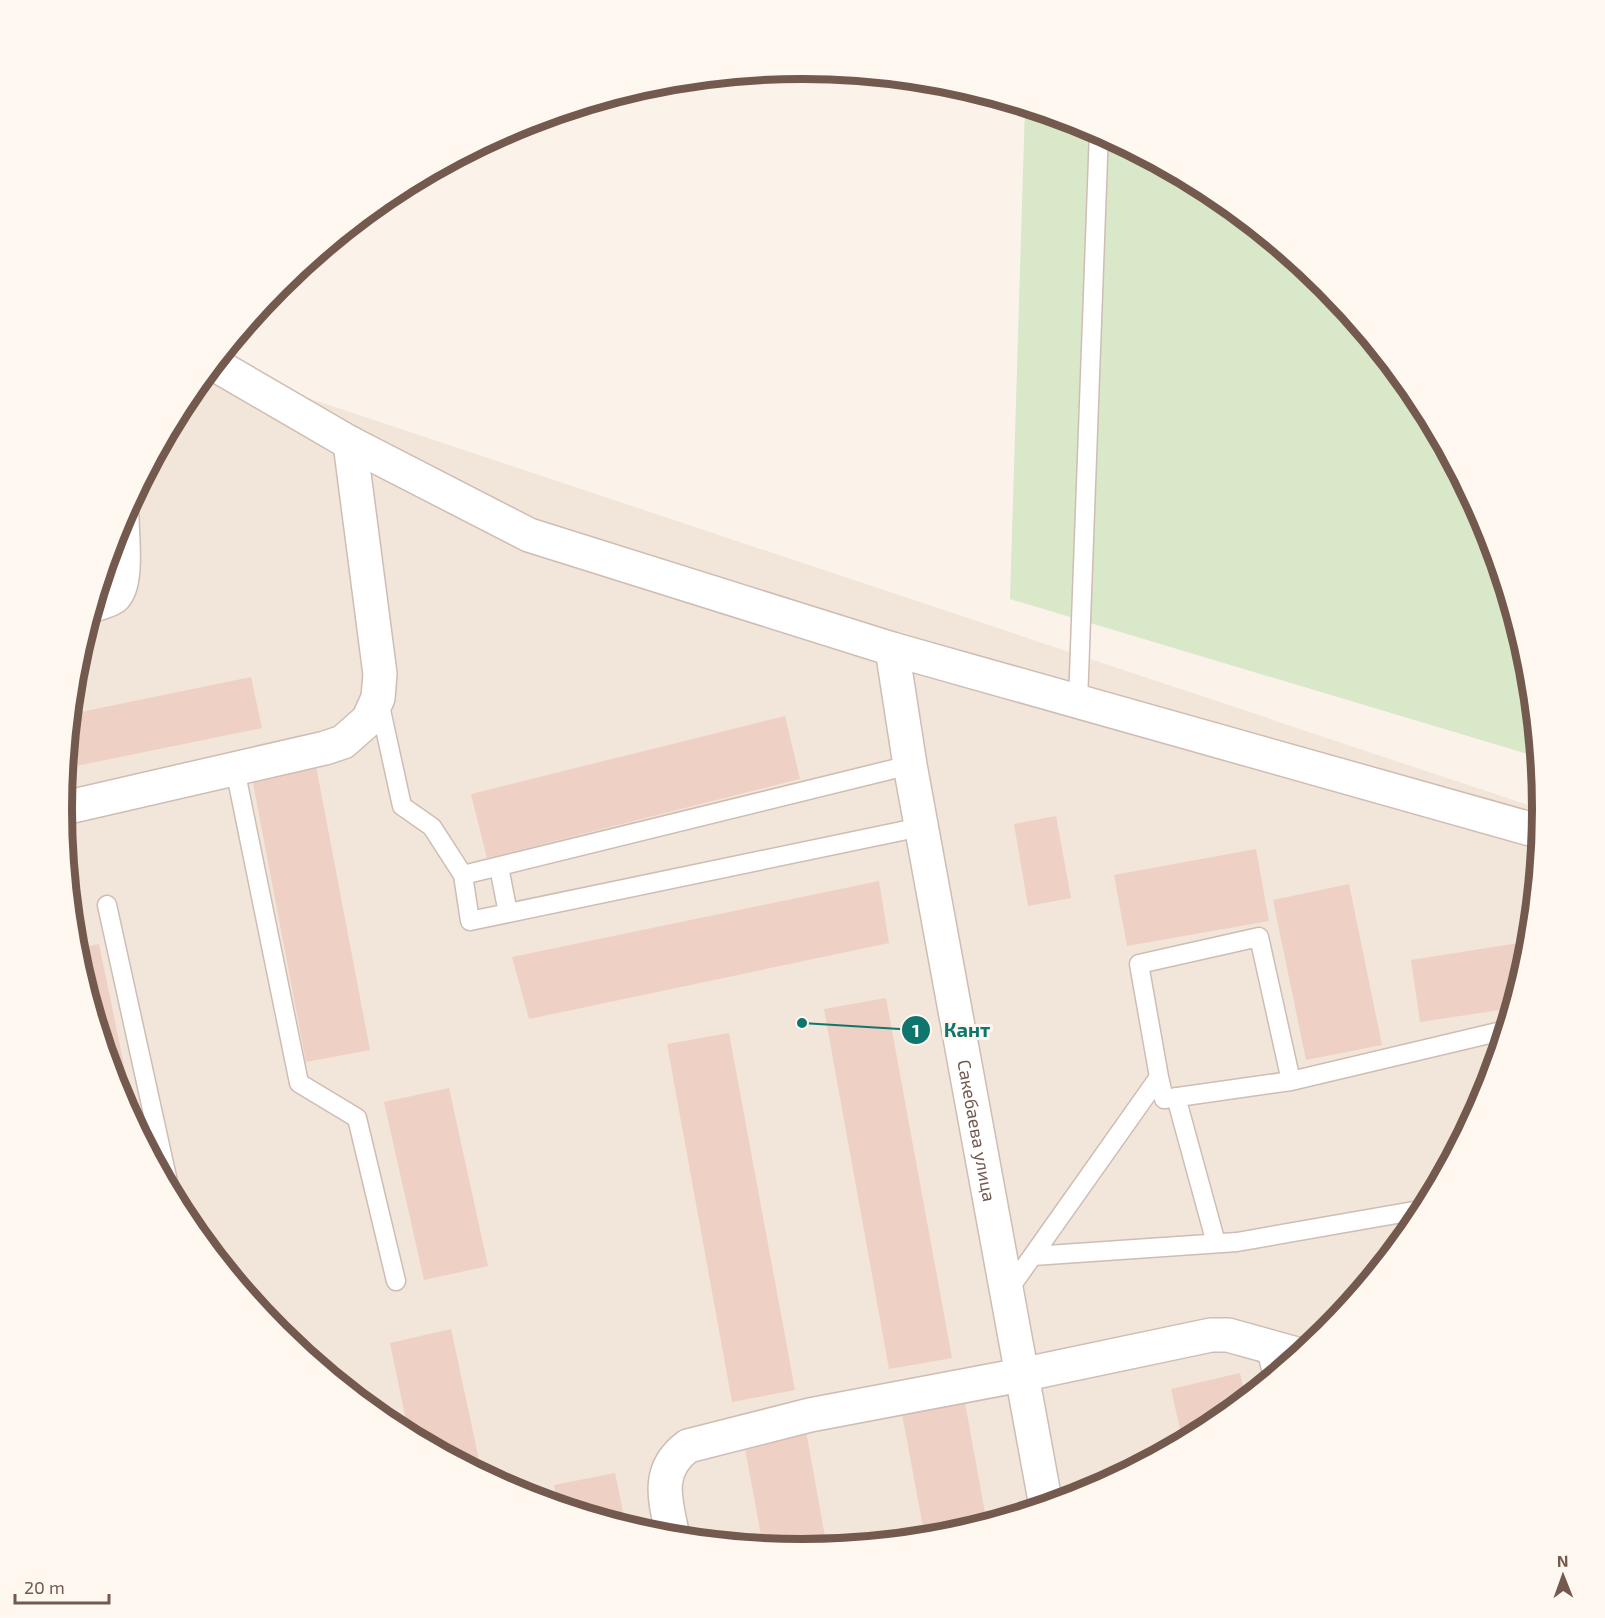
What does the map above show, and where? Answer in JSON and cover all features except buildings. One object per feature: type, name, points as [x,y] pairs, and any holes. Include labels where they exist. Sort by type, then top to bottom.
[{"type":"street","points":[[220,368],[350,443],[529,535],[892,649],[1532,830]]},
{"type":"street","points":[[73,806],[343,742],[368,720],[378,698],[380,674],[350,443]]},
{"type":"street","points":[[103,602],[112,598],[120,588],[122,545]]},
{"type":"street","name":"Сакебаева улица","points":[[892,649],[921,827],[1045,1498]]},
{"type":"street","points":[[671,1527],[664,1496],[668,1468],[674,1456],[688,1446],[810,1415],[1021,1375],[1211,1335],[1227,1335],[1290,1352]]},
{"type":"lane","points":[[1078,702],[1099,142]]},
{"type":"lane","points":[[378,698],[402,806],[432,827],[463,875],[470,921],[921,827]]},
{"type":"lane","points":[[463,875],[910,765]]},
{"type":"lane","points":[[235,769],[299,1083],[357,1118],[396,1281]]},
{"type":"lane","points":[[499,867],[508,914]]},
{"type":"lane","points":[[107,905],[164,1163]]},
{"type":"lane","points":[[1291,1080],[1259,937],[1139,964],[1158,1077],[1164,1099],[1291,1080],[1498,1032]]},
{"type":"lane","points":[[1006,1293],[1158,1077]]},
{"type":"lane","points":[[1176,1097],[1216,1243]]},
{"type":"lane","points":[[1033,1256],[1237,1242],[1412,1211]]},
{"type":"lane","points":[[1265,1345],[1271,1369]]},
{"type":"shaded area","points":[[220,369],[1533,807],[1527,904],[1519,952],[1494,1044],[1458,1132],[1410,1215],[1382,1254],[1352,1291],[1284,1358],[1247,1389],[1168,1442],[1082,1484],[1037,1501],[992,1515],[898,1533],[802,1540],[755,1538],[707,1533],[613,1515],[523,1484],[479,1464],[437,1442],[358,1389],[286,1326],[253,1291],[195,1215],[170,1174],[147,1132],[111,1044],[86,952],[78,904],[72,809],[74,761],[78,714],[97,620],[111,574],[147,486],[195,403]]},
{"type":"green space","points":[[1025,113],[1082,134],[1126,154],[1168,176],[1247,229],[1319,292],[1382,364],[1410,403],[1435,444],[1458,486],[1477,529],[1494,574],[1519,666],[1530,755],[1010,599]]},
{"type":"place","name":"Кант","points":[[802,1023]]}]
